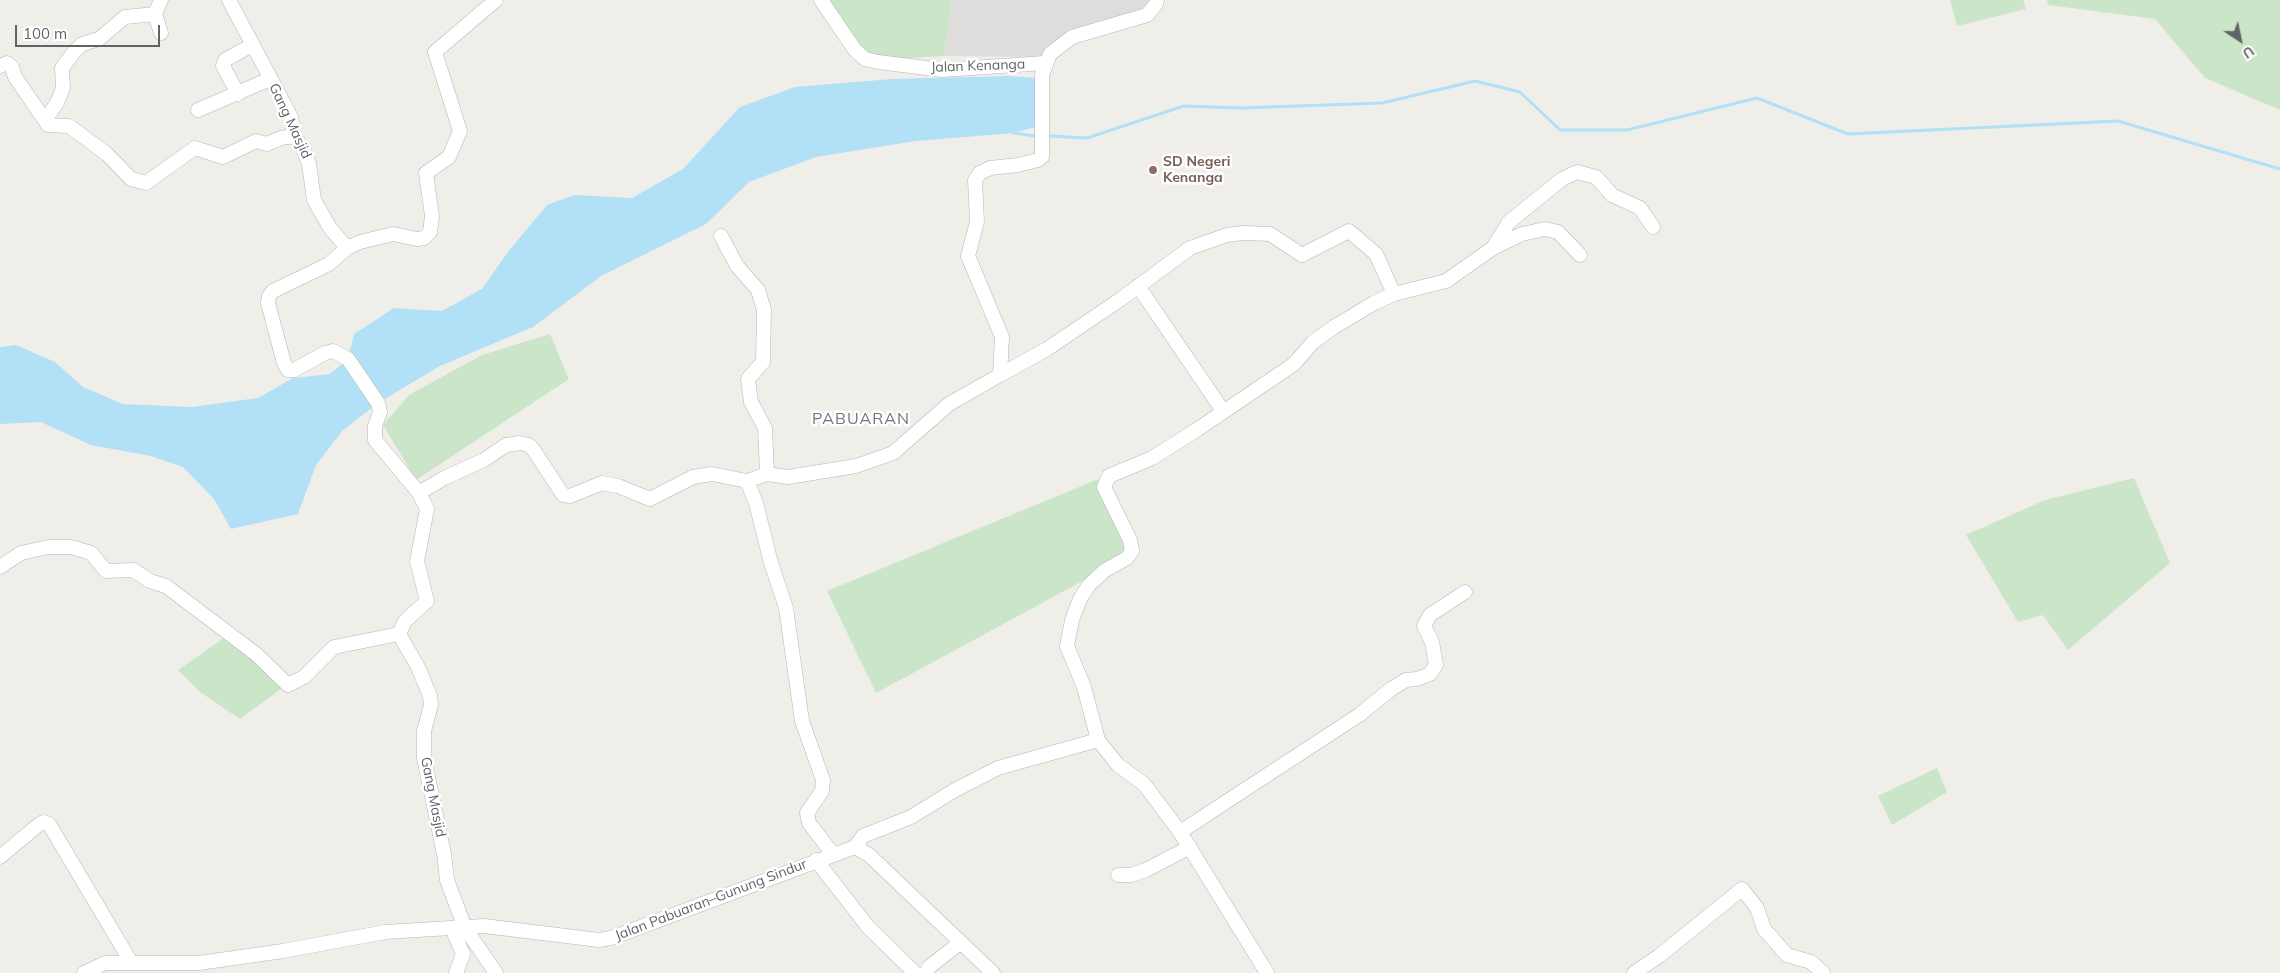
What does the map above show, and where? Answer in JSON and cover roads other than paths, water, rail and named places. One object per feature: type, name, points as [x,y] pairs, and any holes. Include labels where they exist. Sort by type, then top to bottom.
[{"type":"street","points":[[161,33],[154,14],[162,0]]},
{"type":"street","name":"Gang Masjid","points":[[229,0],[291,117],[294,136],[304,148],[310,164],[314,200],[330,228],[347,248]]},
{"type":"street","points":[[0,567],[21,553],[48,547],[71,547],[91,554],[106,571],[133,570],[150,581],[166,586],[256,654],[288,684],[304,677],[334,647],[399,634],[405,621],[428,601],[417,561],[427,509],[419,493],[375,440],[374,426],[380,412],[378,403],[348,359],[333,351],[325,353],[294,370],[288,370],[284,363],[268,303],[269,296],[273,291],[329,264],[347,248],[360,242],[393,234],[416,240],[424,238],[430,232],[432,216],[426,174],[449,157],[460,131],[435,52],[496,0]]},
{"type":"street","name":"Jalan Kenanga","points":[[821,0],[855,50],[865,58],[878,62],[942,70],[1045,63]]},
{"type":"street","points":[[1000,375],[1002,337],[968,256],[977,222],[975,180],[980,173],[990,168],[1018,165],[1038,160],[1042,157],[1042,75],[1045,63],[1059,44],[1072,37],[1147,15],[1157,0]]},
{"type":"street","points":[[45,120],[57,103],[63,88],[62,68],[82,44],[99,39],[125,17],[154,14]]},
{"type":"street","points":[[238,94],[223,66],[225,60],[252,45]]},
{"type":"street","points":[[0,66],[7,63],[12,67],[15,77],[48,125],[69,126],[107,154],[131,179],[146,183],[196,148],[223,157],[256,141],[267,144],[281,138],[294,136]]},
{"type":"street","points":[[198,110],[270,79]]},
{"type":"street","points":[[1493,248],[1509,222],[1562,179],[1577,172],[1596,177],[1612,194],[1640,208],[1652,227]]},
{"type":"street","points":[[1267,973],[1180,832],[1144,784],[1118,764],[1098,740],[1084,687],[1066,646],[1077,606],[1089,585],[1104,571],[1127,558],[1132,551],[1130,540],[1107,494],[1105,483],[1109,476],[1152,458],[1294,364],[1313,342],[1374,303],[1394,294],[1446,281],[1493,248],[1522,234],[1545,228],[1558,232],[1580,255]]},
{"type":"street","points":[[419,493],[444,478],[484,460],[506,445],[520,443],[529,445],[533,449],[559,491],[570,496],[602,483],[618,486],[650,500],[693,477],[712,474],[746,481],[768,474],[788,478],[856,466],[893,453],[950,404],[1047,349],[1190,248],[1227,235],[1243,233],[1270,234],[1302,255],[1349,231],[1376,254],[1394,294]]},
{"type":"street","points":[[720,236],[738,266],[758,290],[764,310],[763,362],[748,379],[751,402],[766,428],[768,474]]},
{"type":"street","points":[[1138,286],[1223,411]]},
{"type":"street","points":[[746,481],[756,503],[770,563],[786,608],[802,721],[823,780],[822,791],[807,813],[809,823],[834,854]]},
{"type":"street","points":[[1180,832],[1358,714],[1391,689],[1406,680],[1418,679],[1430,674],[1436,664],[1432,642],[1424,626],[1430,615],[1465,592]]},
{"type":"street","name":"Gang Masjid","points":[[399,634],[418,667],[430,696],[431,705],[424,731],[424,758],[458,928]]},
{"type":"street","points":[[993,973],[869,855],[855,847],[863,836],[911,817],[955,790],[998,768],[1098,740]]},
{"type":"street","points":[[0,857],[43,822],[51,826],[139,966]]},
{"type":"street","name":"Jalan Pabuaran–Gunung Sindur","points":[[84,973],[105,963],[139,966],[199,963],[283,951],[361,935],[484,926],[599,940],[610,938],[855,847]]},
{"type":"street","points":[[1118,875],[1131,875],[1146,870],[1190,847]]},
{"type":"street","points":[[816,860],[868,927],[915,973]]},
{"type":"street","points":[[1634,973],[1659,956],[1742,889],[1757,908],[1764,929],[1787,955],[1811,962],[1823,973]]},
{"type":"street","points":[[456,973],[463,954],[458,928]]},
{"type":"street","points":[[458,928],[496,973]]},
{"type":"street","points":[[926,973],[929,967],[960,943]]},
{"type":"water","points":[[1008,76],[1036,78],[1036,127],[1013,133],[916,141],[816,157],[749,182],[706,224],[601,276],[533,327],[440,366],[378,403],[342,431],[316,465],[298,514],[231,529],[214,499],[183,467],[151,456],[91,445],[41,422],[0,424],[0,347],[16,345],[55,362],[83,387],[123,404],[192,407],[258,398],[293,378],[330,374],[348,359],[354,334],[394,308],[442,311],[482,289],[507,253],[547,205],[574,195],[632,198],[683,169],[740,107],[795,87],[892,79]]},
{"type":"waterway","points":[[1050,136],[1087,138],[1184,106],[1241,108],[1382,103],[1475,81],[1520,92],[1560,130],[1627,130],[1757,98],[1848,134],[2118,121],[2280,169]]},
{"type":"waterway","points":[[1013,133],[1035,136]]},
{"type":"place","name":"SD Negeri Kenanga","points":[[1153,170]]},
{"type":"district","name":"PABUARAN","points":[[861,419]]}]
